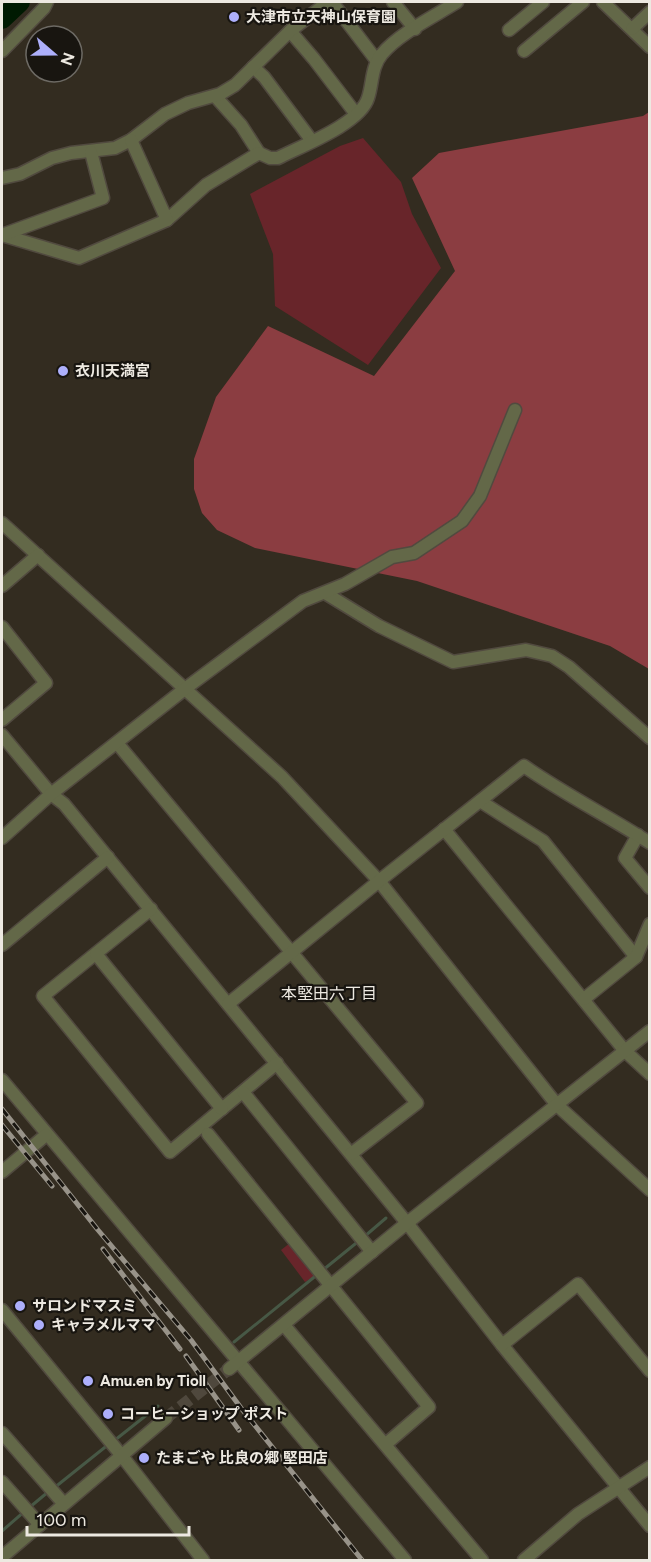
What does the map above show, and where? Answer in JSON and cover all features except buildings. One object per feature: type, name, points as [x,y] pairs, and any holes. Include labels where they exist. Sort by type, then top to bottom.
[{"type":"street","points":[[2,51],[44,8],[47,2]]},
{"type":"street","points":[[2,178],[20,174],[52,158],[71,153],[115,148],[131,140],[165,114],[188,103],[215,96],[235,85],[290,31],[328,2]]},
{"type":"street","points":[[332,2],[377,62]]},
{"type":"street","points":[[393,2],[415,29]]},
{"type":"street","points":[[215,96],[241,125],[259,153],[270,158],[278,158],[334,130],[356,114],[368,100],[370,82],[377,62],[393,43],[455,2]]},
{"type":"street","points":[[509,30],[543,2]]},
{"type":"street","points":[[524,51],[583,2]]},
{"type":"street","points":[[603,2],[650,46]]},
{"type":"street","points":[[613,11],[624,2]]},
{"type":"street","points":[[632,29],[650,12]]},
{"type":"street","points":[[290,31],[356,114]]},
{"type":"street","points":[[254,67],[312,141]]},
{"type":"street","points":[[131,140],[167,220]]},
{"type":"street","points":[[91,152],[104,198],[2,235],[79,258],[167,220],[206,185],[259,153]]},
{"type":"street","points":[[2,838],[51,794],[186,688],[303,601],[370,571],[392,557],[414,553],[462,522],[480,496],[515,410]]},
{"type":"street","points":[[2,523],[282,777],[379,881],[557,1105],[650,1190]]},
{"type":"street","points":[[2,586],[38,555]]},
{"type":"street","points":[[325,593],[387,630],[453,662],[526,650],[539,651],[552,656],[569,667],[650,738]]},
{"type":"street","points":[[2,627],[46,683],[2,720]]},
{"type":"street","points":[[2,735],[51,794],[64,804],[151,909],[650,1526]]},
{"type":"street","points":[[117,743],[417,1103],[351,1154]]},
{"type":"street","points":[[228,1004],[524,766],[557,790],[600,812],[650,843]]},
{"type":"street","points":[[480,801],[543,841],[636,957]]},
{"type":"street","points":[[444,830],[625,1051],[650,1074]]},
{"type":"street","points":[[638,835],[625,858],[650,888]]},
{"type":"street","points":[[2,945],[108,857]]},
{"type":"street","points":[[151,909],[44,996],[170,1152],[276,1063]]},
{"type":"street","points":[[584,999],[636,957],[650,924]]},
{"type":"street","points":[[96,954],[222,1109]]},
{"type":"street","points":[[233,1365],[407,1223],[650,1031]]},
{"type":"street","points":[[2,1080],[233,1365],[405,1560]]},
{"type":"street","points":[[243,1092],[372,1252]]},
{"type":"street","points":[[208,1134],[429,1407],[386,1444]]},
{"type":"street","points":[[2,1172],[46,1135]]},
{"type":"street","points":[[502,1345],[578,1284],[650,1371]]},
{"type":"street","points":[[3,1315],[115,1447],[203,1560]]},
{"type":"street","points":[[284,1325],[482,1560]]},
{"type":"street","points":[[2,1557],[40,1525],[56,1495],[115,1447],[166,1419]]},
{"type":"street","points":[[2,1434],[56,1495]]},
{"type":"street","points":[[524,1560],[578,1514],[650,1467]]},
{"type":"street","points":[[2,1482],[40,1525]]},
{"type":"shaded area","points":[[649,112],[649,669],[610,646],[417,581],[255,548],[217,530],[202,513],[194,489],[194,459],[216,397],[268,326],[374,376],[455,271],[412,178],[439,153],[643,116]]},
{"type":"shaded area","points":[[363,138],[401,182],[412,214],[441,268],[368,365],[275,306],[273,254],[250,194],[340,146]]},
{"type":"shaded area","points":[[290,1243],[315,1276],[305,1282],[281,1250]]},
{"type":"waterway","points":[[2,19],[20,2]]},
{"type":"waterway","points":[[365,1236],[386,1218]]},
{"type":"waterway","points":[[323,1270],[360,1240]]},
{"type":"waterway","points":[[234,1342],[318,1274]]},
{"type":"waterway","points":[[115,1440],[158,1406]]},
{"type":"waterway","points":[[54,1488],[109,1444]]},
{"type":"waterway","points":[[30,1507],[48,1492]]},
{"type":"waterway","points":[[2,1531],[25,1511]]},
{"type":"tunnel","points":[[166,1418],[229,1369]]},
{"type":"railway","points":[[2,1109],[98,1230],[191,1340],[241,1408],[362,1560]]},
{"type":"railway","points":[[2,1125],[52,1186]]},
{"type":"railway","points":[[103,1249],[180,1349]]},
{"type":"railway","points":[[186,1356],[239,1430]]},
{"type":"place","name":"大津市立天神山保育園","points":[[234,17]]},
{"type":"place","name":"衣川天満宮","points":[[63,371]]},
{"type":"place","name":"サロンドマスミ","points":[[20,1306]]},
{"type":"place","name":"キャラメルママ","points":[[39,1325]]},
{"type":"place","name":"Amu.en by Tioll","points":[[88,1381]]},
{"type":"place","name":"コーヒーショップ ポスト","points":[[108,1414]]},
{"type":"place","name":"たまごや 比良の郷 堅田店","points":[[144,1458]]},
{"type":"district","name":"本堅田六丁目","points":[[329,993]]}]
